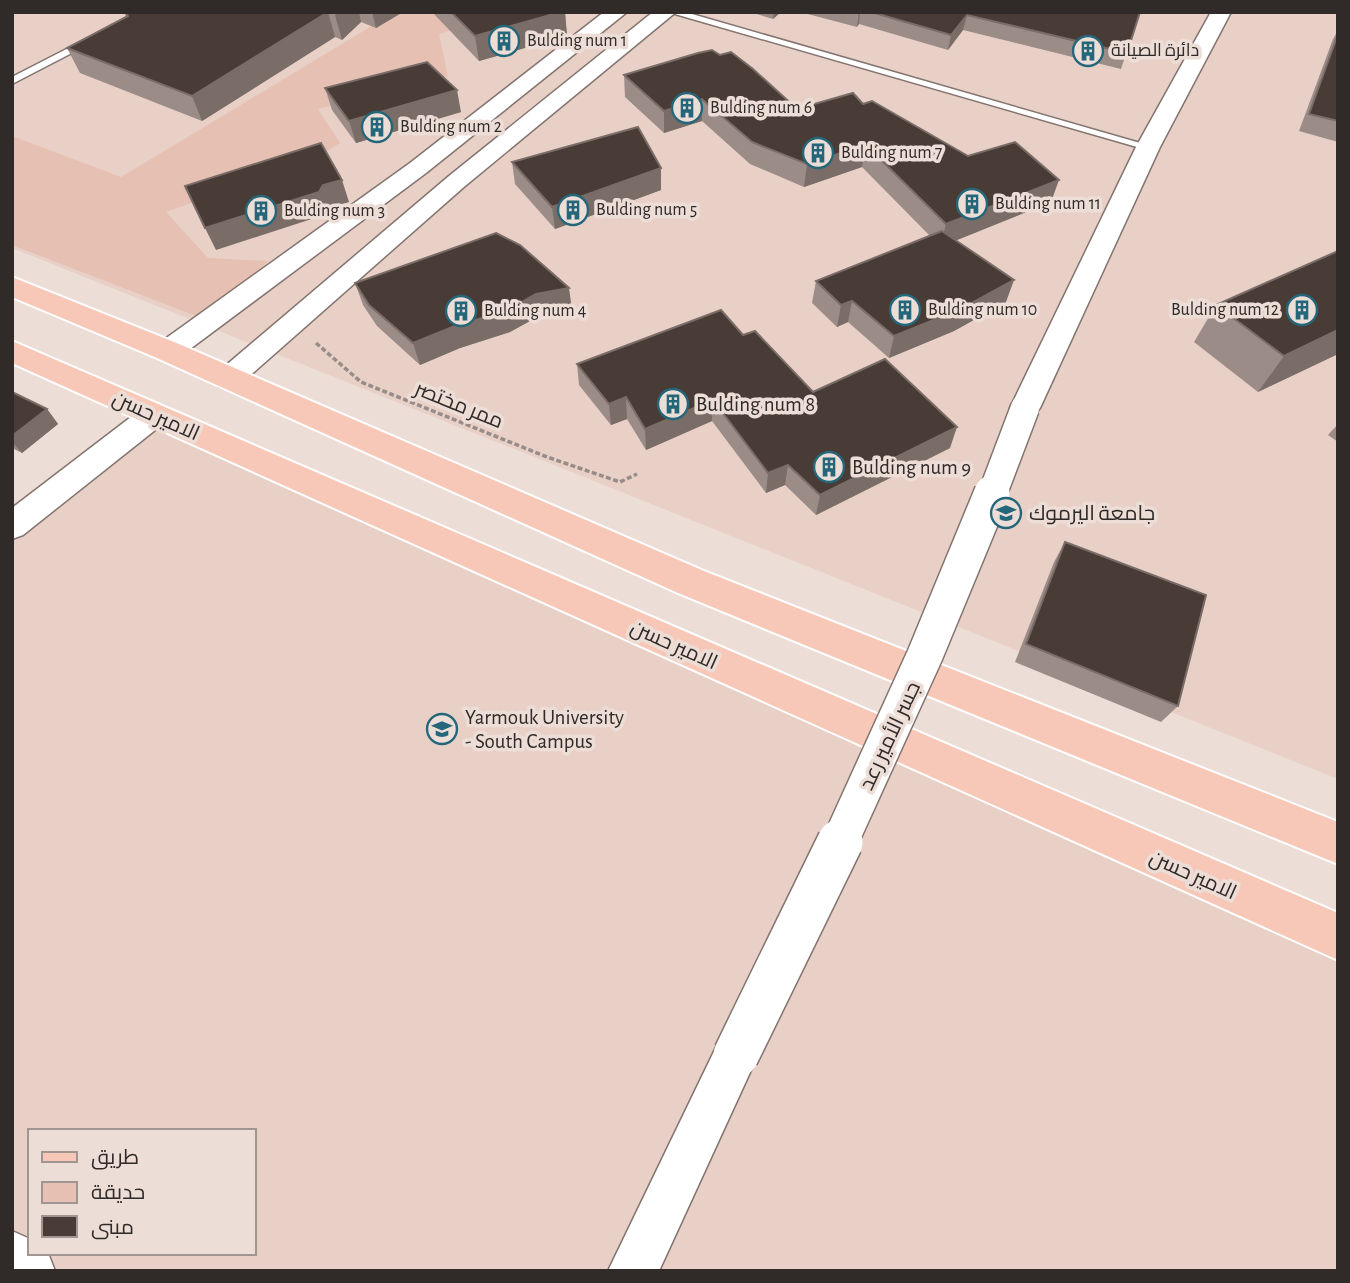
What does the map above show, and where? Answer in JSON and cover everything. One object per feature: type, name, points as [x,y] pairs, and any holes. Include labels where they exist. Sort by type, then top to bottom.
[{"type":"main road","points":[[12,286],[168,351],[691,582],[1338,844]]},
{"type":"main road","name":"الامير حسن","points":[[12,351],[1338,937]]},
{"type":"street","points":[[168,351],[418,168],[617,12]]},
{"type":"street","points":[[228,379],[457,181],[666,12]]},
{"type":"street","name":"جسر الأمير رعد","points":[[633,1271],[892,734],[966,561],[1025,408],[1148,147],[1222,12]]},
{"type":"street","points":[[418,168],[457,181]]},
{"type":"street","points":[[12,526],[153,415]]},
{"type":"street","points":[[12,1256],[30,1271]]},
{"type":"lane","points":[[673,12],[1148,147]]},
{"type":"lane","points":[[12,81],[96,37]]},
{"type":"path","name":"ممر مختصر","points":[[310,338],[361,382],[547,457],[620,482],[637,474]]},
{"type":"shaded area","name":"جامعة اليرموك","points":[[12,12],[1338,12],[1338,779],[12,248]]},
{"type":"shaded area","name":"Yarmouk University - South Campus","points":[[154,415],[1338,932],[1338,1271],[12,1271],[12,526]]},
{"type":"green space","points":[[395,12],[509,12],[439,34],[448,76],[318,109],[340,143],[308,162],[166,212],[208,258],[268,261],[209,321],[12,245],[12,136],[121,177]]},
{"type":"building","points":[[126,12],[328,12],[192,96],[67,48],[128,16]]},
{"type":"building","points":[[451,12],[561,12],[475,36]]},
{"type":"building","points":[[871,12],[1140,12],[1127,53],[967,15],[951,35]]},
{"type":"building","points":[[1338,34],[1338,121],[1309,114]]},
{"type":"building","points":[[712,50],[720,55],[731,52],[797,109],[853,93],[863,104],[872,101],[968,156],[1015,142],[1059,180],[946,224],[866,145],[807,164],[752,142],[702,99],[664,111],[624,75]]},
{"type":"building","points":[[427,62],[457,90],[349,121],[325,88]]},
{"type":"building","points":[[638,127],[661,168],[552,207],[512,162]]},
{"type":"building","points":[[321,143],[342,180],[323,185],[319,192],[205,228],[185,186]]},
{"type":"building","name":"Bulding num 10","points":[[942,231],[1014,280],[961,309],[894,336],[852,301],[841,305],[816,281]]},
{"type":"building","name":"Bulding num 4","points":[[496,233],[520,245],[569,288],[536,294],[506,311],[455,326],[413,343],[369,305],[355,283]]},
{"type":"building","points":[[1338,251],[1338,330],[1284,356],[1216,305]]},
{"type":"building","points":[[721,310],[743,335],[755,331],[813,392],[885,359],[957,427],[820,495],[788,465],[768,473],[713,400],[645,429],[626,397],[609,404],[577,364]]},
{"type":"building","points":[[12,392],[47,409],[12,436]]},
{"type":"building","points":[[1065,542],[1206,595],[1178,706],[1026,644]]},
{"type":"place","name":"Bulding num 1","points":[[504,41]]},
{"type":"place","name":"دائرة الصيانة","points":[[1088,51]]},
{"type":"place","name":"Bulding num 6","points":[[687,108]]},
{"type":"place","name":"Bulding num 2","points":[[377,127]]},
{"type":"place","name":"Bulding num 7","points":[[818,153]]},
{"type":"place","name":"Bulding num 11","points":[[972,204]]},
{"type":"place","name":"Bulding num 5","points":[[573,210]]},
{"type":"place","name":"Bulding num 3","points":[[261,211]]},
{"type":"place","name":"Bulding num 10","points":[[905,310]]},
{"type":"place","name":"Bulding num 12","points":[[1302,310]]},
{"type":"place","name":"Bulding num 4","points":[[461,311]]},
{"type":"place","name":"Bulding num 8","points":[[673,404]]},
{"type":"place","name":"Bulding num 9","points":[[829,467]]},
{"type":"place","name":"جامعة اليرموك","points":[[1006,513]]},
{"type":"place","name":"Yarmouk University - South Campus","points":[[442,729]]}]
